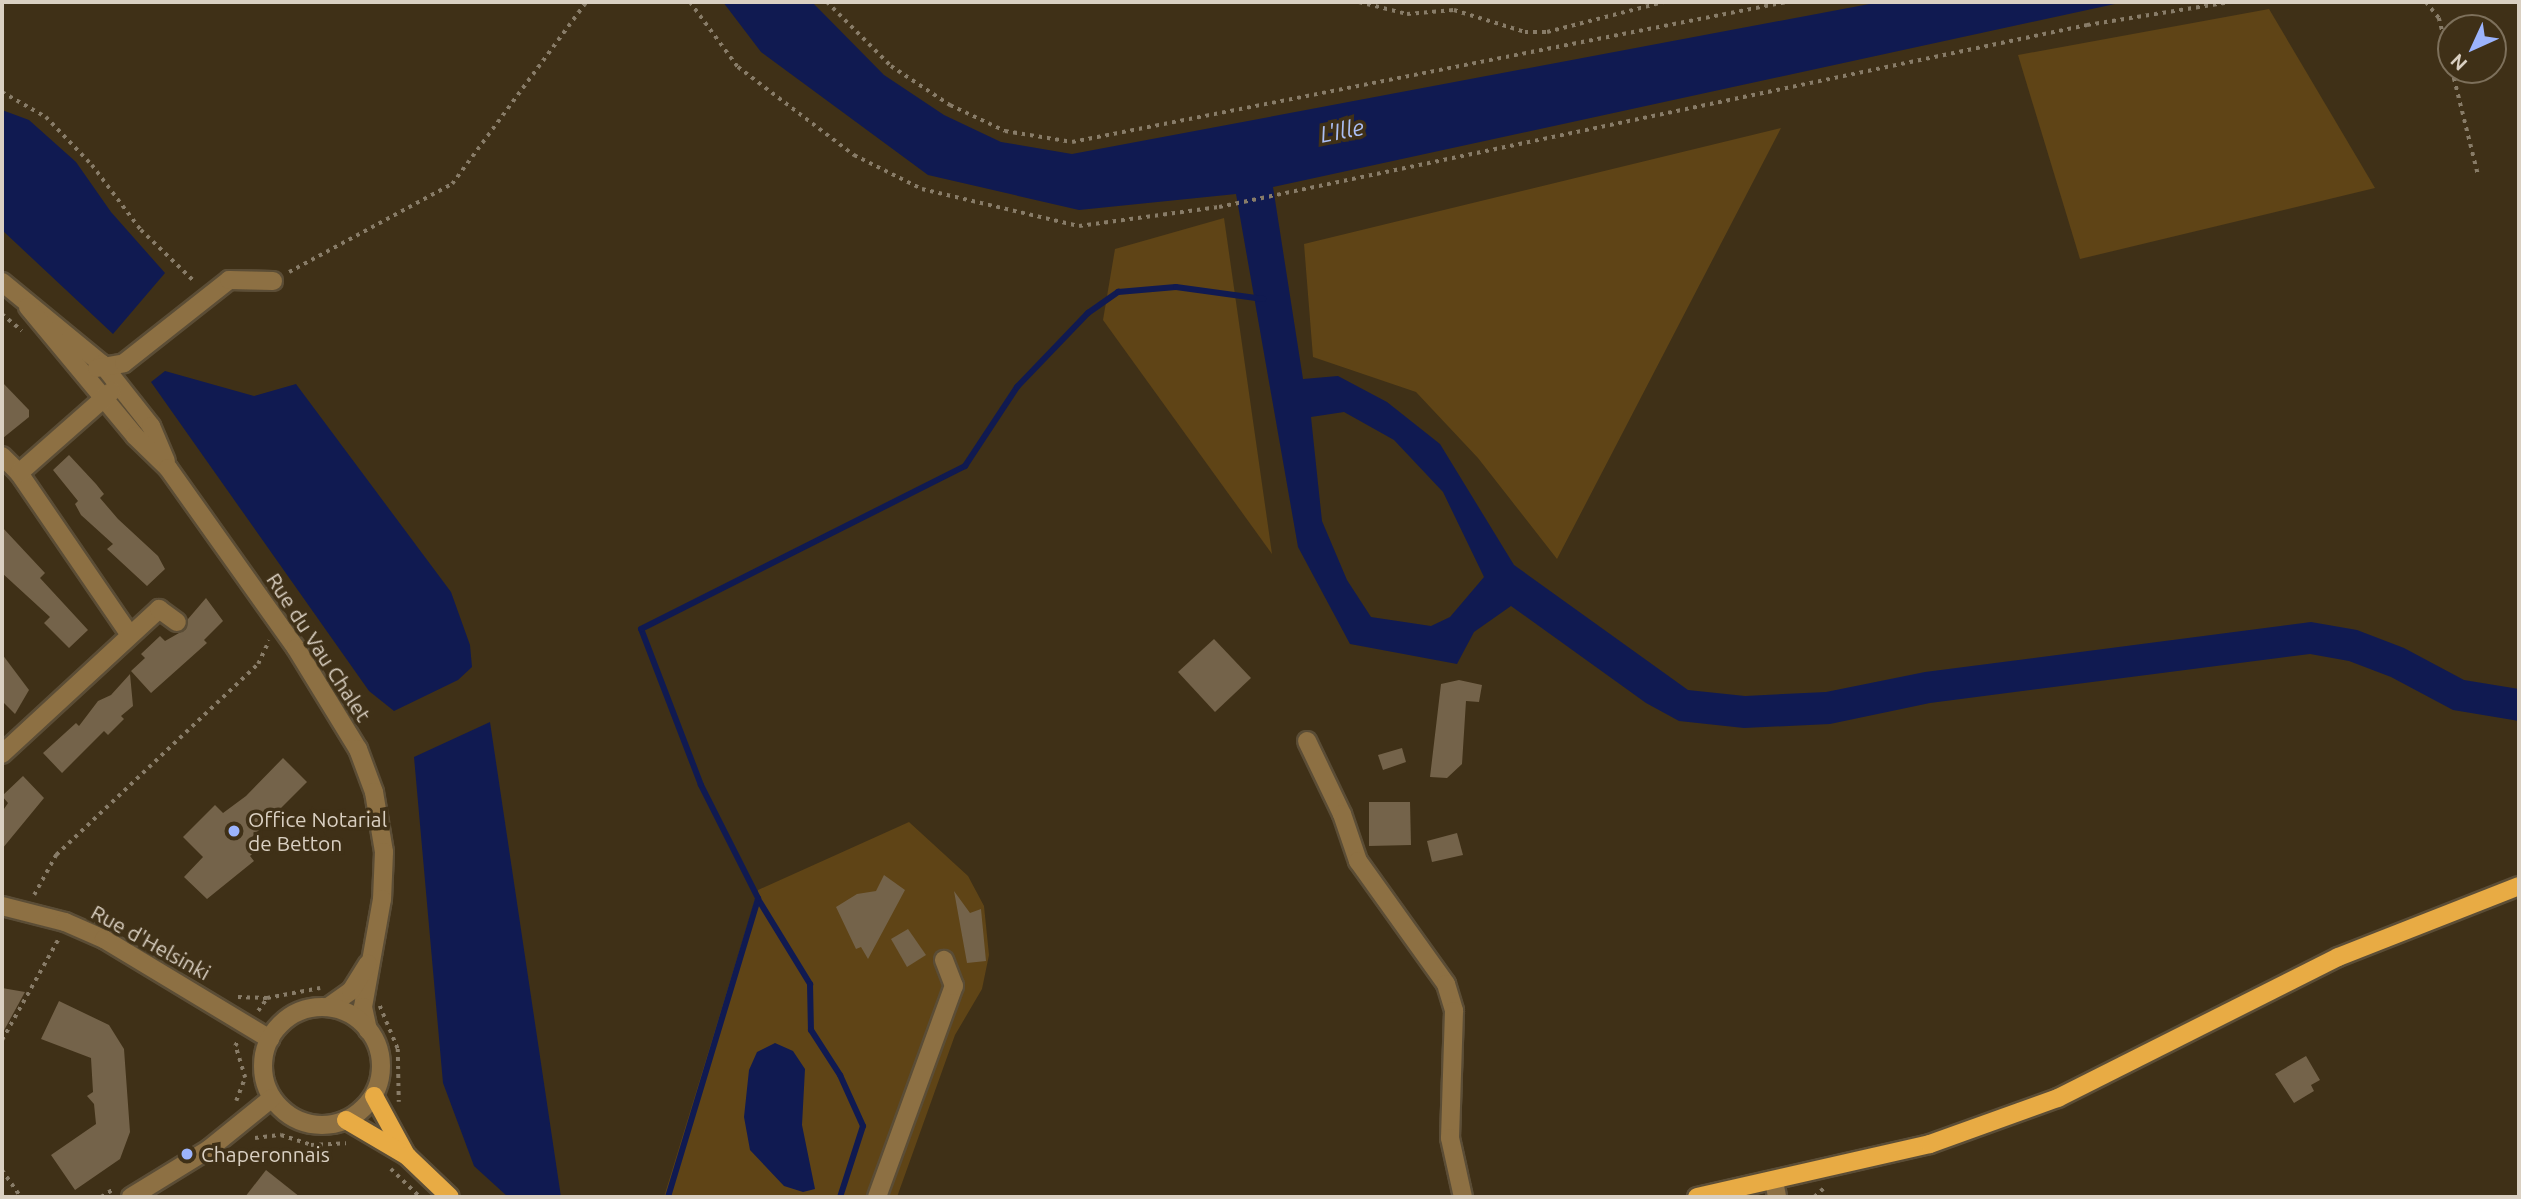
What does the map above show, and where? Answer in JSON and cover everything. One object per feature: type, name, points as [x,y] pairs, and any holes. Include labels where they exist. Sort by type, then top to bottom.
[{"type":"main road","points":[[1697,1197],[1775,1189],[1932,1151],[2058,1098],[2254,1007],[2338,957],[2519,886]]},
{"type":"main road","points":[[374,1096],[386,1123],[407,1156]]},
{"type":"main road","points":[[346,1120],[407,1156],[450,1197]]},
{"type":"street","points":[[83,382],[102,364],[124,363],[229,280],[273,281]]},
{"type":"street","name":"Rue du Vau Chalet","points":[[2,282],[28,307],[102,364],[152,426],[168,468]]},
{"type":"street","name":"Rue du Vau Chalet","points":[[28,307],[83,382],[104,397],[168,468],[296,648],[358,749],[374,792],[384,852],[374,955],[358,994],[368,1030]]},
{"type":"street","points":[[19,473],[120,385]]},
{"type":"street","points":[[2,456],[19,473],[130,635]]},
{"type":"street","points":[[2,754],[159,609],[177,622]]},
{"type":"street","points":[[1307,741],[1342,814],[1358,861],[1446,984],[1454,1011],[1451,1138],[1463,1197]]},
{"type":"street","name":"Rue d'Helsinki","points":[[2,906],[65,922],[104,939],[270,1039]]},
{"type":"street","points":[[877,1197],[954,986],[944,960]]},
{"type":"street","points":[[328,1007],[351,1014],[368,1030],[381,1062],[374,1096],[346,1120],[326,1125],[305,1123],[286,1113],[272,1098],[264,1069],[270,1039],[284,1020],[305,1010],[328,1007],[358,994]]},
{"type":"street","points":[[131,1197],[209,1149],[272,1098]]},
{"type":"path","points":[[273,281],[452,184],[586,2]]},
{"type":"path","points":[[690,2],[738,67],[854,155],[922,189],[1079,226],[1219,207],[1283,195],[2087,25],[2230,2]]},
{"type":"path","points":[[828,2],[891,66],[950,105],[1005,131],[1072,142],[1786,2]]},
{"type":"path","points":[[1359,2],[1407,14],[1454,10],[1525,32],[1546,32],[1662,2]]},
{"type":"path","points":[[2201,2],[2202,8]]},
{"type":"path","points":[[2456,84],[2478,174]]},
{"type":"path","points":[[2,92],[46,117],[92,165],[141,230],[209,295]]},
{"type":"path","points":[[32,900],[56,855],[258,664],[271,636]]},
{"type":"path","points":[[2,1040],[54,953],[65,922]]},
{"type":"path","points":[[340,1142],[311,1145],[281,1135],[253,1138],[229,1110],[244,1085],[245,1069],[235,1046],[267,998],[333,983],[385,1008],[399,1055],[399,1104],[386,1123]]},
{"type":"path","points":[[2,1170],[21,1197]]},
{"type":"shaded area","points":[[2269,9],[2375,188],[2080,259],[2018,55]]},
{"type":"shaded area","points":[[1781,128],[1557,559],[1478,458],[1416,392],[1313,357],[1304,244]]},
{"type":"shaded area","points":[[1224,218],[1272,554],[1103,320],[1115,249]]},
{"type":"shaded area","points":[[909,822],[968,876],[984,906],[989,955],[982,989],[955,1035],[897,1197],[664,1197],[758,890]]},
{"type":"water","name":"L'Ille","points":[[723,2],[812,2],[884,75],[944,115],[1001,142],[1072,154],[1880,2],[2124,2],[1273,187],[1303,379],[1338,376],[1387,402],[1440,444],[1514,565],[1688,690],[1745,696],[1826,692],[1925,672],[2311,622],[2357,630],[2404,648],[2464,680],[2519,689],[2519,721],[2453,710],[2391,677],[2349,661],[2310,654],[1930,703],[1830,724],[1744,728],[1679,721],[1646,703],[1511,606],[1474,632],[1457,664],[1350,644],[1298,547],[1236,194],[1079,210],[928,175],[761,52]],"holes":[[[1344,412],[1394,440],[1443,492],[1484,577],[1450,617],[1431,626],[1371,617],[1347,580],[1322,521],[1311,417]]]},
{"type":"water","points":[[2,110],[29,120],[76,162],[111,212],[165,273],[113,334],[2,230]]},
{"type":"water","points":[[165,371],[254,396],[296,384],[451,592],[470,645],[472,667],[458,680],[394,711],[369,691],[151,382]]},
{"type":"water","points":[[490,722],[561,1197],[508,1197],[474,1166],[443,1083],[414,757]]},
{"type":"water","points":[[775,1043],[793,1051],[805,1069],[802,1125],[815,1189],[803,1192],[784,1186],[750,1150],[744,1117],[749,1070],[757,1052]]},
{"type":"building","points":[[2,382],[29,410],[29,417],[3,438]]},
{"type":"building","points":[[69,455],[104,494],[100,498],[118,519],[158,556],[165,569],[147,586],[107,549],[113,544],[81,515],[75,504],[78,501],[53,470]]},
{"type":"building","points":[[2,527],[45,573],[40,578],[88,630],[69,648],[44,623],[50,617],[2,573]]},
{"type":"building","points":[[206,598],[223,621],[204,640],[207,643],[151,693],[131,671],[145,658],[141,654],[160,636],[165,641],[186,629],[188,619]]},
{"type":"building","points":[[1214,639],[1251,678],[1215,712],[1178,672]]},
{"type":"building","points":[[2,654],[29,690],[15,714],[2,701]]},
{"type":"building","points":[[130,674],[133,706],[121,716],[124,719],[108,735],[104,731],[62,773],[43,753],[76,723],[79,726],[98,701],[111,695]]},
{"type":"building","points":[[1459,680],[1482,685],[1479,702],[1466,701],[1462,764],[1447,778],[1430,777],[1441,684]]},
{"type":"building","points":[[1402,748],[1406,762],[1383,770],[1378,755]]},
{"type":"building","name":"Office Notarial de Betton","points":[[283,758],[307,782],[249,840],[257,849],[250,856],[254,861],[207,899],[184,877],[203,857],[183,837],[215,805],[223,813],[246,796]]},
{"type":"building","points":[[23,776],[44,798],[2,849],[2,812],[8,803],[2,796]]},
{"type":"building","points":[[1369,802],[1410,802],[1411,845],[1369,846]]},
{"type":"building","points":[[1457,833],[1463,855],[1432,862],[1427,841]]},
{"type":"building","points":[[884,875],[905,890],[868,959],[861,947],[856,949],[836,907],[857,894],[876,891]]},
{"type":"building","points":[[954,891],[970,913],[981,909],[986,961],[967,963]]},
{"type":"building","points":[[908,929],[926,955],[907,967],[891,939]]},
{"type":"building","points":[[2,988],[25,992],[2,1034]]},
{"type":"building","points":[[59,1001],[109,1025],[124,1049],[130,1132],[120,1159],[75,1190],[51,1155],[96,1124],[94,1104],[87,1096],[93,1092],[91,1058],[41,1039]]},
{"type":"building","points":[[2306,1056],[2320,1080],[2311,1085],[2314,1091],[2294,1103],[2275,1074]]},
{"type":"building","points":[[266,1170],[300,1197],[245,1197]]},
{"type":"waterway","points":[[668,1197],[758,898],[701,785],[641,629],[965,466],[1017,387],[1088,313],[1118,292],[1176,287],[1263,299]]},
{"type":"waterway","points":[[758,899],[810,984],[811,1030],[840,1075],[863,1126],[840,1197]]},
{"type":"place","name":"Office Notarial de Betton","points":[[234,831]]},
{"type":"place","name":"Chaperonnais","points":[[187,1154]]}]
